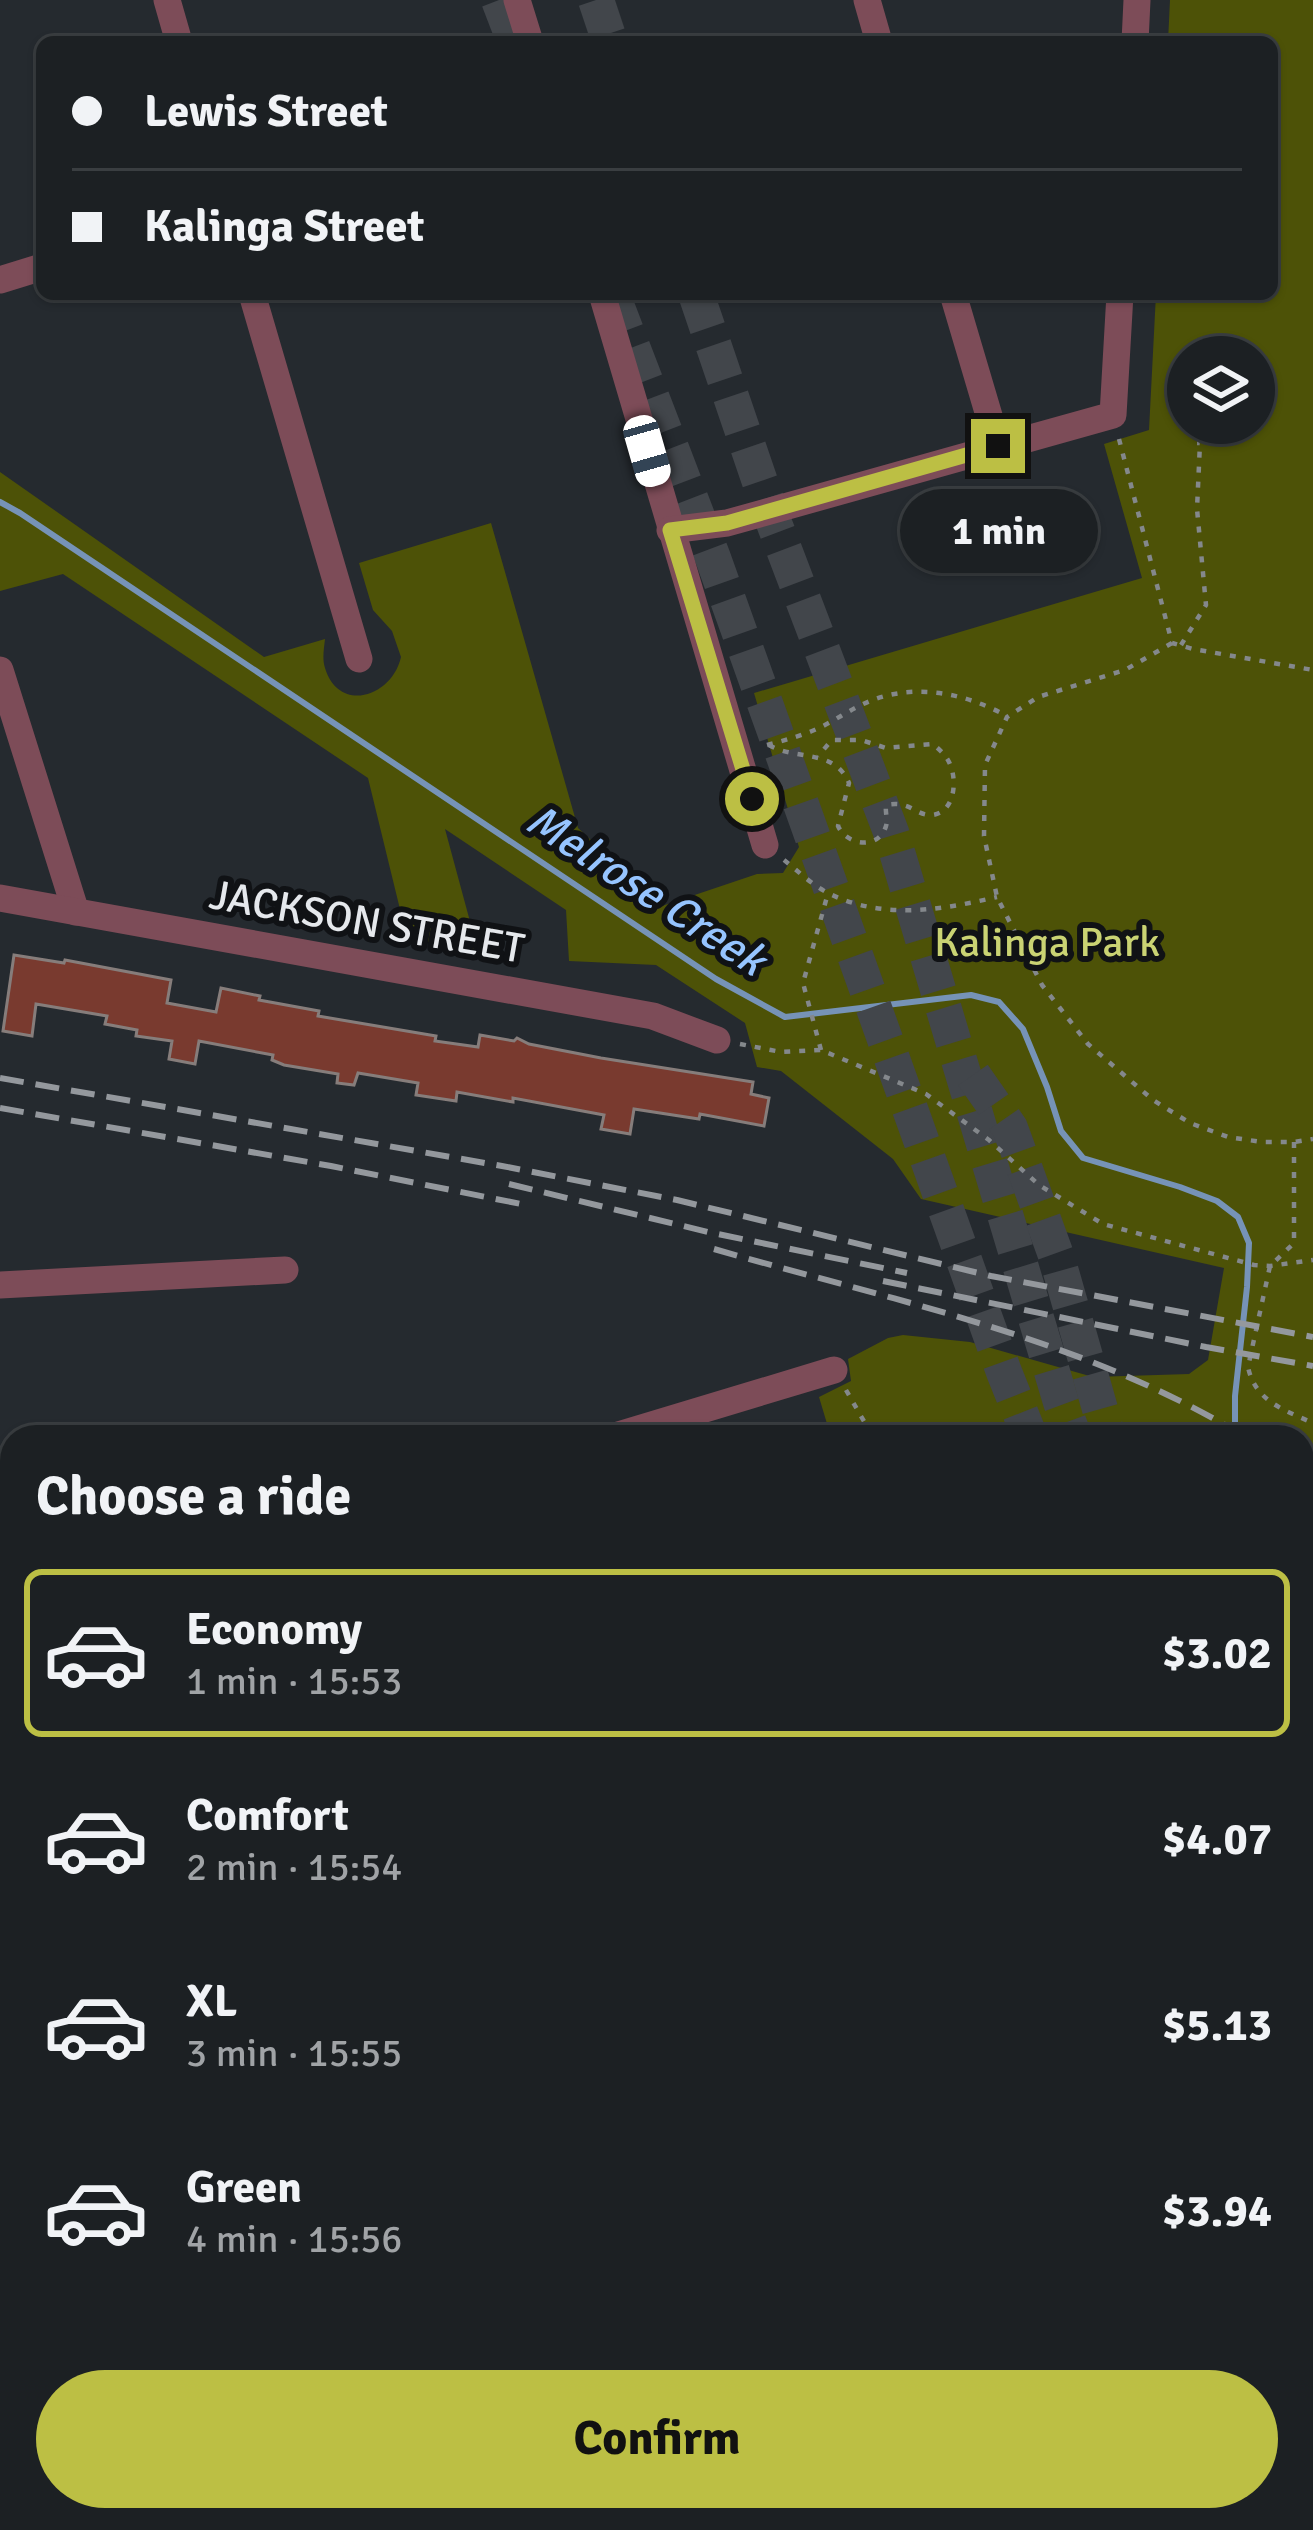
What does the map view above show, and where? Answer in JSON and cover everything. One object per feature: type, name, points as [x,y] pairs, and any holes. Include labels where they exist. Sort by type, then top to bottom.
[{"type":"street","points":[[166,0],[177,36]]},
{"type":"street","points":[[518,0],[528,36]]},
{"type":"street","points":[[867,0],[877,36]]},
{"type":"street","points":[[1135,36],[1138,0]]},
{"type":"street","points":[[0,280],[36,269]]},
{"type":"street","points":[[254,300],[359,659]]},
{"type":"street","points":[[604,300],[764,845]]},
{"type":"street","points":[[955,300],[998,446]]},
{"type":"street","points":[[670,530],[727,523],[1113,415],[1120,300]]},
{"type":"street","points":[[0,670],[76,912]]},
{"type":"street","name":"JACKSON STREET","points":[[0,898],[653,1016],[717,1040]]},
{"type":"street","points":[[0,1285],[285,1270]]},
{"type":"street","points":[[654,1425],[835,1370]]},
{"type":"path","points":[[1113,415],[1172,643]]},
{"type":"path","points":[[1181,645],[1206,605],[1199,550],[1200,444]]},
{"type":"path","points":[[1313,670],[1172,643],[1125,670],[1038,697],[1007,716],[985,765],[984,836],[997,897],[1042,985],[1088,1044],[1153,1100],[1190,1123],[1228,1137],[1262,1142],[1313,1139]]},
{"type":"path","points":[[739,754],[811,731],[891,695],[950,694],[1007,716]]},
{"type":"path","points":[[769,745],[818,756],[846,776],[849,783],[838,826],[846,839],[856,843],[882,833],[886,806],[902,803],[934,815],[947,806],[953,794],[952,769],[933,744],[886,748],[832,740],[818,756]]},
{"type":"path","points":[[764,845],[828,893],[859,904],[902,911],[954,907],[997,897]]},
{"type":"path","points":[[821,1050],[803,983],[828,893]]},
{"type":"path","points":[[717,1040],[781,1052],[821,1050],[926,1094],[1039,1185],[1103,1224],[1254,1264],[1313,1260]]},
{"type":"path","points":[[1294,1142],[1294,1243],[1270,1266],[1248,1367],[1260,1395],[1313,1423]]},
{"type":"path","points":[[835,1370],[866,1425]]},
{"type":"green space","name":"Kalinga Park","points":[[1170,0],[1313,0],[1313,1425],[827,1425],[819,1397],[851,1381],[848,1359],[903,1335],[970,1342],[1093,1377],[1189,1374],[1208,1360],[1224,1268],[921,1199],[893,1159],[781,1071],[757,1067],[745,1023],[656,965],[569,961],[566,910],[445,829],[478,951],[407,938],[368,778],[63,574],[0,591],[0,472],[264,657],[325,639],[324,665],[332,682],[342,691],[365,695],[387,682],[401,657],[392,631],[373,610],[359,563],[491,523],[578,828],[662,906],[757,874],[783,873],[799,847],[754,693],[1142,578],[1104,444],[1149,430],[1156,300],[1278,300],[1278,36],[1168,36]]},
{"type":"building","points":[[14,955],[171,980],[167,1003],[216,1012],[221,988],[319,1011],[318,1016],[436,1036],[435,1041],[478,1047],[480,1035],[517,1038],[601,1058],[753,1082],[751,1094],[769,1098],[764,1126],[700,1114],[699,1119],[634,1109],[630,1134],[601,1129],[604,1115],[457,1092],[456,1101],[416,1095],[418,1083],[358,1073],[354,1085],[337,1083],[338,1074],[284,1065],[272,1060],[273,1055],[199,1041],[195,1064],[169,1059],[172,1041],[136,1036],[137,1030],[105,1024],[107,1016],[36,1004],[32,1036],[3,1031]]},
{"type":"waterway","name":"Melrose Creek","points":[[0,502],[716,979],[785,1017],[971,995],[999,1002],[1023,1029],[1061,1131],[1083,1158],[1217,1201],[1238,1217],[1249,1243],[1235,1425]]},
{"type":"tunnel","points":[[499,0],[513,36]]},
{"type":"tunnel","points":[[596,0],[608,36]]},
{"type":"tunnel","points":[[614,300],[713,558],[1025,1425]]},
{"type":"tunnel","points":[[698,300],[774,523],[891,832],[1070,1425]]},
{"type":"tunnel","points":[[973,1075],[1010,1128],[1057,1258],[1105,1425]]},
{"type":"railway","points":[[0,1078],[677,1200],[991,1276],[1313,1337]]},
{"type":"railway","points":[[0,1108],[531,1206]]},
{"type":"railway","points":[[509,1184],[907,1273]]},
{"type":"railway","points":[[714,1249],[1054,1348],[1119,1373],[1223,1425]]},
{"type":"railway","points":[[883,1281],[1313,1366]]},
{"type":"route","points":[[752,799],[670,530],[727,523],[998,446]]}]
